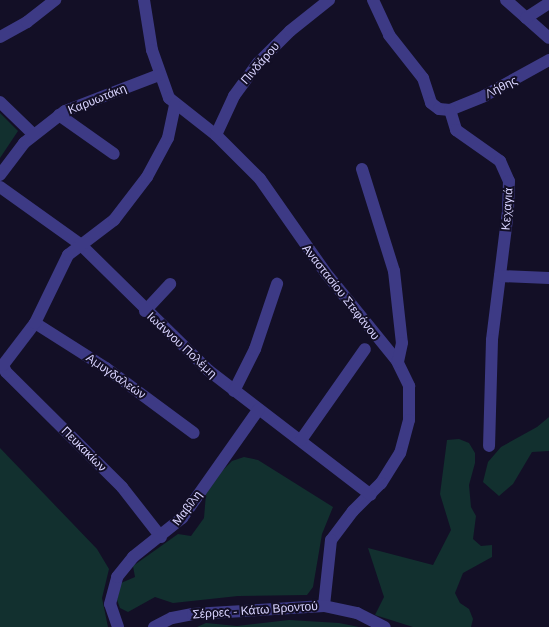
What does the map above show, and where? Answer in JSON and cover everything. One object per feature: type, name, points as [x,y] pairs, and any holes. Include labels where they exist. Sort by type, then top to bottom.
[{"type":"street","points":[[0,37],[27,22],[55,0]]},
{"type":"street","name":"Αναστασίου Στεφάνου","points":[[144,0],[160,75],[167,95],[175,105],[216,134],[271,192],[325,272],[398,362],[410,391],[406,438],[397,459],[371,495],[353,511],[331,540],[324,606]]},
{"type":"street","points":[[373,0],[389,36],[425,80],[433,106],[450,110]]},
{"type":"street","points":[[506,0],[549,38]]},
{"type":"street","name":"Πινδάρου","points":[[216,134],[228,107],[250,72],[322,2]]},
{"type":"street","points":[[526,18],[549,3]]},
{"type":"street","name":"Λήθης","points":[[450,110],[497,90],[549,60]]},
{"type":"street","name":"Καρυωτάκη","points":[[0,175],[33,134],[58,115],[80,104],[160,75]]},
{"type":"street","points":[[0,102],[33,134]]},
{"type":"street","points":[[35,323],[62,264],[80,244],[114,220],[147,177],[164,146],[175,105]]},
{"type":"street","name":"Κεχαγιά","points":[[450,110],[454,127],[459,134],[493,155],[507,171],[509,205],[491,355],[489,446]]},
{"type":"street","points":[[58,115],[114,154]]},
{"type":"street","points":[[362,169],[394,271],[402,343],[398,362]]},
{"type":"street","name":"Ιωάννου Πολέμη","points":[[0,187],[80,244],[200,364],[371,495]]},
{"type":"street","points":[[500,276],[549,278]]},
{"type":"street","points":[[146,311],[170,284]]},
{"type":"street","points":[[234,391],[255,349],[277,284]]},
{"type":"street","name":"Πευκακίων","points":[[35,323],[5,358],[4,366],[122,487],[161,537]]},
{"type":"street","name":"Αμυγδαλεών","points":[[35,323],[106,368],[194,433]]},
{"type":"street","points":[[301,440],[365,349]]},
{"type":"street","name":"Μαβίλη","points":[[118,627],[110,612],[114,584],[130,561],[182,518],[259,409]]},
{"type":"street","name":"Σέρρες - Κάτω Βροντού","points":[[154,627],[172,618],[193,614],[324,606],[357,613],[385,627]]},
{"type":"green space","points":[[0,113],[18,131],[0,158]]},
{"type":"green space","points":[[549,417],[549,451],[532,452],[513,484],[499,496],[483,482],[488,462],[501,447],[537,427]]},
{"type":"green space","points":[[459,439],[469,443],[475,453],[475,463],[469,485],[471,507],[476,516],[473,539],[481,546],[492,545],[492,557],[463,573],[455,593],[460,603],[469,609],[473,619],[471,627],[413,627],[375,615],[384,597],[368,548],[433,565],[451,530],[440,494],[447,440]]},
{"type":"green space","points":[[0,448],[97,549],[109,569],[102,598],[108,627],[0,627]]},
{"type":"green space","points":[[244,457],[258,460],[333,507],[322,534],[313,587],[307,595],[238,596],[173,603],[155,597],[128,612],[120,608],[117,600],[121,583],[135,577],[133,566],[178,534],[191,536],[204,518],[206,494],[222,471],[232,461]]},
{"type":"green space","points":[[289,620],[339,623],[359,627],[197,627],[206,623],[237,626]]}]
